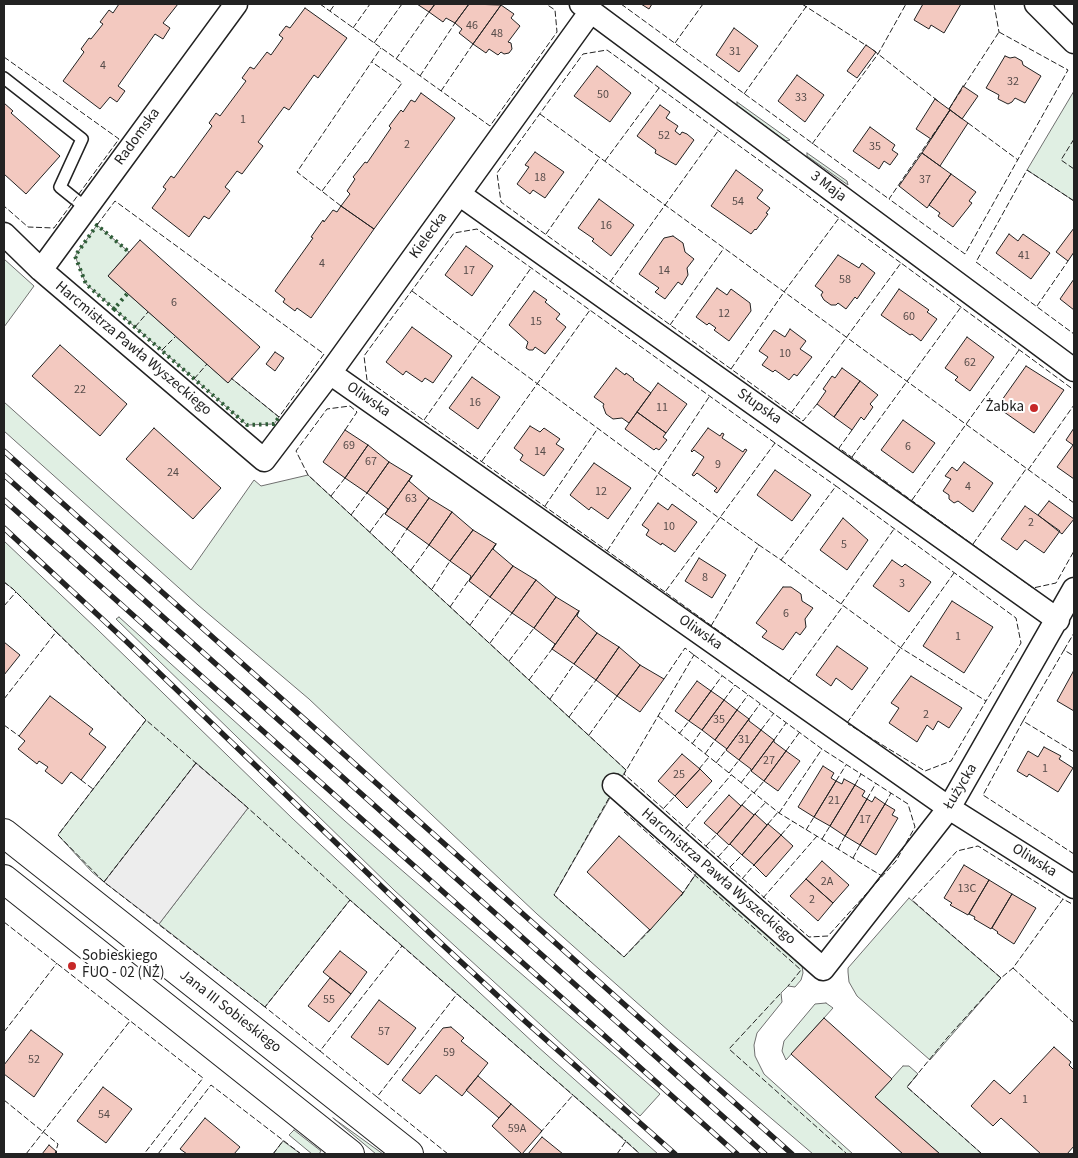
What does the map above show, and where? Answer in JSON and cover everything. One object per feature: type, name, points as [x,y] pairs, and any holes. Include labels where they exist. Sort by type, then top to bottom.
[{"type":"main road","name":"Jana III Sobieskiego","points":[[4,833],[409,1154]]},
{"type":"main road","points":[[4,879],[350,1154]]},
{"type":"street","name":"Radomska","points":[[41,270],[236,4]]},
{"type":"street","points":[[1043,6],[1074,42]]},
{"type":"street","name":"Kielecka","points":[[264,460],[330,373],[459,194],[586,7]]},
{"type":"street","name":"3 Maja","points":[[586,7],[1074,370]]},
{"type":"street","name":"Słupska","points":[[459,194],[1058,620]]},
{"type":"street","name":"Harcmistrza Pawła Wyszeckiego","points":[[4,234],[41,270],[264,460]]},
{"type":"street","name":"Oliwska","points":[[330,373],[950,808],[1074,887]]},
{"type":"street","name":"Łużycka","points":[[820,972],[950,808],[1074,589]]},
{"type":"street","name":"Harcmistrza Pawła Wyszeckiego","points":[[614,785],[820,972]]},
{"type":"lane","points":[[4,78],[82,139],[60,187],[86,208]]},
{"type":"green space","points":[[1074,91],[1074,201],[1027,170]]},
{"type":"green space","points":[[737,102],[790,140],[786,141],[737,106]]},
{"type":"green space","points":[[807,153],[847,181],[848,185],[807,156]]},
{"type":"green space","points":[[97,225],[129,252],[108,276],[227,382],[231,378],[279,417],[274,424],[247,425],[86,284],[75,256]]},
{"type":"green space","points":[[4,259],[34,286],[4,327]]},
{"type":"green space","points":[[4,402],[191,570],[254,480],[261,486],[308,475],[626,770],[554,895],[624,957],[683,893],[698,871],[802,965],[803,973],[801,980],[795,987],[788,986],[781,993],[782,1002],[757,1033],[754,1045],[755,1056],[764,1074],[853,1154],[813,1154],[670,1032],[537,914],[309,699],[198,605],[4,431]]},
{"type":"green space","points":[[4,541],[293,819],[537,1046],[658,1154],[640,1154],[350,900],[265,1007],[159,924],[248,808],[196,763],[104,882],[92,872],[58,835],[146,720],[4,582]]},
{"type":"green space","points":[[119,617],[345,821],[660,1094],[640,1116],[394,890],[116,619]]},
{"type":"green space","points":[[909,898],[1001,978],[930,1060],[857,996],[849,982],[848,968]]},
{"type":"green space","points":[[826,1003],[833,1008],[786,1060],[782,1051],[784,1041],[815,1004]]},
{"type":"green space","points":[[903,1066],[909,1066],[918,1074],[907,1087],[982,1154],[940,1154],[875,1097]]},
{"type":"green space","points":[[333,1118],[383,1154],[376,1154]]},
{"type":"green space","points":[[294,1130],[321,1151],[319,1154],[312,1154],[289,1135]]},
{"type":"green space","points":[[283,1141],[301,1154],[273,1154]]},
{"type":"shaded area","points":[[196,763],[248,808],[159,924],[104,882]]},
{"type":"building","points":[[119,4],[178,4],[163,23],[170,28],[163,39],[155,34],[118,86],[125,91],[117,102],[110,97],[100,109],[63,81],[84,52],[81,49],[103,24],[100,22],[109,10],[113,13]]},
{"type":"building","points":[[417,4],[435,4],[429,12]]},
{"type":"building","points":[[435,4],[469,4],[455,23],[446,18],[443,22],[429,12]]},
{"type":"building","points":[[469,4],[501,5],[473,44],[459,33],[462,29],[455,23]]},
{"type":"building","points":[[641,4],[652,4],[649,9]]},
{"type":"building","points":[[923,4],[961,4],[944,33],[931,25],[929,29],[914,20]]},
{"type":"building","points":[[501,5],[514,14],[511,18],[520,26],[508,42],[511,43],[512,49],[509,53],[504,54],[501,52],[498,55],[489,49],[486,53],[473,44]]},
{"type":"building","points":[[305,8],[347,38],[318,78],[314,75],[289,110],[284,107],[258,142],[263,146],[242,174],[237,171],[225,187],[230,191],[209,219],[204,216],[189,237],[152,208],[166,189],[163,187],[171,176],[174,178],[212,126],[209,123],[216,113],[220,116],[246,81],[242,78],[250,67],[254,69],[267,52],[271,55],[283,38],[279,35],[286,26],[290,28]]},
{"type":"building","points":[[734,28],[758,46],[739,72],[716,55]]},
{"type":"building","points":[[866,45],[876,52],[857,78],[847,71]]},
{"type":"building","points":[[1005,56],[1015,57],[1022,61],[1023,65],[1041,76],[1025,103],[1015,98],[1008,104],[998,99],[999,95],[986,88]]},
{"type":"building","points":[[597,66],[631,93],[610,122],[574,96]]},
{"type":"building","points":[[797,75],[824,95],[805,122],[778,101]]},
{"type":"building","points":[[963,86],[978,96],[962,119],[949,109]]},
{"type":"building","points":[[421,93],[455,118],[374,229],[341,206],[350,194],[347,191],[355,179],[353,177],[365,162],[367,163],[391,128],[389,126],[401,110],[403,112],[411,100],[415,102]]},
{"type":"building","points":[[935,99],[950,110],[931,139],[916,129]]},
{"type":"building","points":[[4,103],[13,111],[11,113],[60,156],[26,194],[4,174]]},
{"type":"building","points":[[660,105],[670,112],[666,118],[678,126],[675,131],[680,135],[682,132],[687,134],[694,140],[676,165],[655,153],[656,150],[637,136]]},
{"type":"building","points":[[950,110],[968,123],[940,166],[922,153]]},
{"type":"building","points":[[870,127],[895,145],[892,150],[898,154],[890,165],[884,161],[879,169],[853,151]]},
{"type":"building","points":[[535,152],[564,172],[545,198],[533,190],[530,194],[517,184],[529,167],[525,165]]},
{"type":"building","points":[[922,153],[951,174],[927,208],[899,186]]},
{"type":"building","points":[[736,170],[763,190],[757,198],[770,208],[766,213],[768,214],[751,234],[711,206]]},
{"type":"building","points":[[951,174],[976,192],[969,201],[972,203],[953,227],[938,216],[940,213],[929,205]]},
{"type":"building","points":[[599,199],[634,225],[611,256],[592,241],[594,239],[578,228]]},
{"type":"building","points":[[341,206],[374,229],[311,318],[297,308],[295,311],[283,302],[285,299],[275,291],[313,238],[311,237],[323,220],[324,222],[333,210],[337,212]]},
{"type":"building","points":[[1074,228],[1074,252],[1068,261],[1056,252]]},
{"type":"building","points":[[1009,234],[1018,241],[1023,234],[1050,253],[1031,279],[996,253]]},
{"type":"building","points":[[673,236],[683,243],[685,252],[694,259],[687,268],[688,275],[682,285],[678,282],[665,299],[655,292],[659,288],[639,274],[664,238]]},
{"type":"building","points":[[140,240],[260,347],[228,383],[108,276]]},
{"type":"building","points":[[466,246],[493,266],[472,296],[445,275]]},
{"type":"building","points":[[838,255],[859,268],[862,263],[875,273],[857,299],[855,297],[846,309],[838,303],[831,305],[824,300],[821,295],[823,292],[815,286]]},
{"type":"building","points":[[1074,279],[1074,310],[1060,299]]},
{"type":"building","points":[[717,288],[727,295],[731,289],[750,303],[751,311],[729,341],[714,330],[716,328],[709,323],[707,325],[696,317]]},
{"type":"building","points":[[899,289],[929,310],[927,312],[937,319],[921,341],[881,315]]},
{"type":"building","points":[[534,291],[547,300],[545,302],[560,314],[556,319],[566,327],[545,354],[535,347],[533,350],[526,348],[528,342],[509,325]]},
{"type":"building","points":[[412,327],[452,356],[433,383],[425,378],[422,382],[406,371],[403,375],[386,362]]},
{"type":"building","points":[[790,329],[806,341],[800,349],[812,357],[797,376],[794,374],[789,380],[775,370],[773,372],[762,365],[768,357],[759,351],[774,330],[785,337]]},
{"type":"building","points":[[967,337],[994,357],[970,391],[955,380],[958,377],[945,368]]},
{"type":"building","points":[[60,345],[127,404],[100,436],[32,376]]},
{"type":"building","points":[[275,352],[284,358],[275,371],[266,364]]},
{"type":"building","points":[[1026,366],[1064,390],[1034,433],[997,407]]},
{"type":"building","points":[[616,368],[625,375],[626,373],[651,393],[629,423],[622,418],[613,419],[606,414],[604,404],[594,397]]},
{"type":"building","points":[[842,368],[860,381],[834,417],[817,404],[826,391],[823,389],[832,376],[835,378]]},
{"type":"building","points":[[472,377],[500,397],[478,429],[449,408]]},
{"type":"building","points":[[860,381],[878,395],[870,404],[873,407],[864,420],[861,417],[852,430],[834,417]]},
{"type":"building","points":[[658,383],[687,404],[666,433],[637,412]]},
{"type":"building","points":[[637,412],[666,433],[663,437],[667,440],[659,450],[656,448],[654,450],[625,429]]},
{"type":"building","points":[[903,420],[935,443],[913,473],[881,450]]},
{"type":"building","points":[[530,426],[540,432],[544,428],[560,439],[556,444],[564,449],[544,476],[520,460],[523,455],[514,448]]},
{"type":"building","points":[[154,428],[221,488],[193,519],[126,459]]},
{"type":"building","points":[[708,428],[720,436],[722,433],[724,434],[722,438],[743,452],[745,449],[747,450],[717,493],[714,491],[717,488],[697,473],[694,476],[692,475],[704,457],[694,450],[691,451]]},
{"type":"building","points":[[1074,428],[1074,479],[1057,467],[1073,445],[1066,440]]},
{"type":"building","points":[[345,430],[368,445],[345,478],[323,462]]},
{"type":"building","points":[[368,445],[389,462],[367,493],[345,478]]},
{"type":"building","points":[[389,462],[412,476],[385,514],[388,509],[367,493]]},
{"type":"building","points":[[964,462],[993,483],[973,512],[958,501],[954,503],[949,499],[949,495],[943,491],[951,479],[945,476],[952,467],[957,471]]},
{"type":"building","points":[[594,463],[631,488],[608,519],[591,507],[589,510],[570,495]]},
{"type":"building","points":[[775,470],[811,495],[792,521],[757,495]]},
{"type":"building","points":[[412,476],[409,481],[429,498],[407,529],[385,514]]},
{"type":"building","points":[[429,498],[452,512],[429,545],[407,529]]},
{"type":"building","points":[[1049,501],[1074,519],[1062,534],[1038,515]]},
{"type":"building","points":[[658,503],[668,510],[672,504],[697,522],[675,552],[646,535],[649,530],[642,525]]},
{"type":"building","points":[[1025,506],[1060,531],[1044,553],[1025,540],[1017,550],[1001,539]]},
{"type":"building","points":[[452,512],[473,530],[450,561],[429,545]]},
{"type":"building","points":[[843,518],[868,540],[847,570],[820,550]]},
{"type":"building","points":[[473,530],[496,544],[469,581],[471,576],[450,561]]},
{"type":"building","points":[[496,544],[493,549],[513,566],[490,597],[469,581]]},
{"type":"building","points":[[699,558],[726,575],[712,598],[685,581]]},
{"type":"building","points":[[892,560],[902,567],[905,564],[931,582],[909,612],[873,586]]},
{"type":"building","points":[[513,566],[536,580],[512,613],[490,597]]},
{"type":"building","points":[[536,580],[556,597],[534,628],[512,613]]},
{"type":"building","points":[[783,587],[791,587],[801,594],[802,601],[813,608],[805,619],[806,627],[800,635],[796,632],[783,650],[762,637],[767,631],[756,623]]},
{"type":"building","points":[[556,597],[579,611],[552,649],[555,644],[534,628]]},
{"type":"building","points":[[952,601],[993,627],[964,673],[923,646]]},
{"type":"building","points":[[579,611],[577,616],[597,633],[574,664],[552,649]]},
{"type":"building","points":[[597,633],[619,647],[596,680],[574,664]]},
{"type":"building","points":[[4,642],[20,655],[4,675]]},
{"type":"building","points":[[837,646],[868,668],[852,690],[836,678],[831,686],[816,675]]},
{"type":"building","points":[[619,647],[640,665],[617,696],[596,680]]},
{"type":"building","points":[[640,665],[664,679],[640,712],[617,696]]},
{"type":"building","points":[[1074,673],[1074,711],[1057,701]]},
{"type":"building","points":[[911,676],[962,708],[949,728],[938,721],[933,730],[927,725],[917,742],[889,723],[899,708],[891,703]]},
{"type":"building","points":[[697,681],[711,691],[689,721],[675,711]]},
{"type":"building","points":[[711,691],[724,700],[702,730],[689,721]]},
{"type":"building","points":[[50,696],[93,729],[89,734],[106,747],[81,780],[71,772],[62,784],[45,771],[48,767],[39,761],[37,764],[18,749],[25,741],[19,736]]},
{"type":"building","points":[[724,700],[737,710],[715,740],[702,730]]},
{"type":"building","points":[[737,710],[749,719],[727,749],[715,740]]},
{"type":"building","points":[[749,719],[761,730],[739,760],[726,750]]},
{"type":"building","points":[[761,730],[774,740],[751,771],[739,760]]},
{"type":"building","points":[[774,740],[786,751],[764,781],[751,771]]},
{"type":"building","points":[[1044,747],[1061,756],[1059,759],[1073,768],[1058,792],[1029,774],[1027,777],[1017,771],[1028,751],[1038,757]]},
{"type":"building","points":[[786,751],[800,761],[778,791],[764,781]]},
{"type":"building","points":[[682,754],[700,769],[675,796],[658,781]]},
{"type":"building","points":[[823,766],[834,773],[831,778],[836,781],[814,817],[798,807]]},
{"type":"building","points":[[700,769],[712,781],[687,808],[675,796]]},
{"type":"building","points":[[844,779],[855,785],[830,826],[814,817],[836,781],[842,784]]},
{"type":"building","points":[[855,785],[865,791],[862,796],[867,799],[845,836],[830,826]]},
{"type":"building","points":[[729,795],[741,806],[717,834],[704,823]]},
{"type":"building","points":[[875,797],[885,804],[860,845],[845,836],[867,799],[872,802]]},
{"type":"building","points":[[885,804],[895,810],[892,815],[898,818],[876,855],[860,845]]},
{"type":"building","points":[[742,805],[754,815],[729,845],[717,834]]},
{"type":"building","points":[[755,814],[767,825],[742,855],[730,844]]},
{"type":"building","points":[[768,824],[781,835],[754,865],[742,855]]},
{"type":"building","points":[[781,835],[793,846],[766,877],[754,865]]},
{"type":"building","points":[[619,836],[683,893],[650,930],[587,872]]},
{"type":"building","points":[[822,861],[849,885],[833,903],[806,879]]},
{"type":"building","points":[[964,865],[989,880],[968,915],[950,905],[952,903],[944,898]]},
{"type":"building","points":[[806,879],[833,903],[818,921],[790,896]]},
{"type":"building","points":[[989,880],[1012,894],[991,929],[969,914]]},
{"type":"building","points":[[1012,894],[1036,908],[1014,944],[992,928]]},
{"type":"building","points":[[340,951],[367,972],[351,994],[323,972]]},
{"type":"building","points":[[330,978],[351,994],[329,1022],[308,1006]]},
{"type":"building","points":[[379,1000],[416,1028],[388,1065],[351,1037]]},
{"type":"building","points":[[824,1018],[892,1079],[875,1097],[940,1154],[903,1154],[791,1054]]},
{"type":"building","points":[[451,1027],[464,1038],[461,1041],[488,1063],[462,1096],[436,1075],[420,1094],[402,1080],[443,1028]]},
{"type":"building","points":[[31,1030],[63,1054],[34,1097],[4,1074],[4,1065]]},
{"type":"building","points":[[1054,1047],[1071,1062],[1069,1065],[1074,1070],[1074,1146],[1067,1154],[1041,1154],[1001,1118],[993,1126],[971,1106],[994,1080],[1010,1094]]},
{"type":"building","points":[[478,1076],[511,1104],[499,1118],[466,1090]]},
{"type":"building","points":[[103,1087],[132,1109],[106,1143],[77,1121]]},
{"type":"building","points":[[511,1104],[542,1131],[522,1154],[492,1126]]},
{"type":"building","points":[[205,1118],[240,1147],[234,1154],[187,1154],[180,1149]]},
{"type":"building","points":[[542,1137],[563,1154],[528,1154]]},
{"type":"building","points":[[49,1145],[57,1152],[55,1154],[42,1154]]},
{"type":"railway","points":[[4,451],[792,1154]]},
{"type":"railway","points":[[4,475],[765,1154]]},
{"type":"railway","points":[[4,500],[737,1154]]},
{"type":"railway","points":[[4,528],[126,641],[432,935],[526,1022],[675,1154]]},
{"type":"hedge","points":[[127,294],[114,309],[86,284],[75,256],[97,225],[129,252]]},
{"type":"hedge","points":[[114,309],[247,425],[274,424],[279,417]]},
{"type":"fence","points":[[320,4],[490,126],[557,32],[555,10],[546,4]]},
{"type":"fence","points":[[330,11],[335,4]]},
{"type":"fence","points":[[353,28],[370,4]]},
{"type":"fence","points":[[374,43],[402,4]]},
{"type":"fence","points":[[621,4],[889,199]]},
{"type":"fence","points":[[675,43],[703,4]]},
{"type":"fence","points":[[802,4],[867,46]]},
{"type":"fence","points":[[744,94],[808,4]]},
{"type":"fence","points":[[812,144],[878,54],[906,4]]},
{"type":"fence","points":[[994,4],[999,32]]},
{"type":"fence","points":[[396,59],[429,12]]},
{"type":"fence","points":[[420,76],[455,23]]},
{"type":"fence","points":[[999,32],[1068,70],[965,254],[889,199],[950,110],[999,32]]},
{"type":"fence","points":[[441,91],[473,44]]},
{"type":"fence","points":[[341,206],[297,172],[381,48]]},
{"type":"fence","points":[[817,404],[803,421],[501,202],[497,173],[583,54],[607,50],[901,263]]},
{"type":"fence","points":[[873,50],[938,101]]},
{"type":"fence","points":[[4,57],[119,139],[54,228],[28,227],[4,206]]},
{"type":"fence","points":[[322,191],[402,83],[372,62]]},
{"type":"fence","points":[[605,161],[659,88]]},
{"type":"fence","points":[[540,114],[1074,503]]},
{"type":"fence","points":[[968,123],[1018,160]]},
{"type":"fence","points":[[610,282],[718,131]]},
{"type":"fence","points":[[1074,139],[1061,160],[1074,169]]},
{"type":"fence","points":[[546,234],[600,157]]},
{"type":"fence","points":[[1074,201],[1027,170],[976,262],[1074,334]]},
{"type":"fence","points":[[97,225],[115,201],[324,354],[279,417],[231,378]]},
{"type":"fence","points":[[731,369],[784,292],[839,218]]},
{"type":"fence","points":[[665,592],[367,380],[364,356],[454,233],[477,229],[775,443]]},
{"type":"fence","points":[[670,325],[724,248]]},
{"type":"fence","points":[[1037,306],[1068,261]]},
{"type":"fence","points":[[791,413],[901,263],[1074,390]]},
{"type":"fence","points":[[424,420],[531,268]]},
{"type":"fence","points":[[412,291],[719,518]]},
{"type":"fence","points":[[852,457],[961,307]]},
{"type":"fence","points":[[482,461],[590,310]]},
{"type":"fence","points":[[135,327],[148,312]]},
{"type":"fence","points":[[162,350],[175,337]]},
{"type":"fence","points":[[912,500],[1019,350]]},
{"type":"fence","points":[[194,379],[207,364]]},
{"type":"fence","points":[[607,551],[709,397]]},
{"type":"fence","points":[[1028,470],[1074,405]]},
{"type":"fence","points":[[345,430],[357,412],[350,406],[327,409],[296,451],[308,475],[626,770]]},
{"type":"fence","points":[[545,506],[598,428]]},
{"type":"fence","points":[[852,430],[839,448],[1033,588],[1056,583],[1074,551]]},
{"type":"fence","points":[[781,676],[665,592],[775,443],[836,486]]},
{"type":"fence","points":[[973,544],[1026,469]]},
{"type":"fence","points":[[331,496],[345,478]]},
{"type":"fence","points":[[711,626],[759,545],[781,560],[836,486],[1016,618],[1021,643],[951,761],[925,771],[848,724]]},
{"type":"fence","points":[[351,515],[367,493]]},
{"type":"fence","points":[[370,532],[384,513]]},
{"type":"fence","points":[[720,517],[759,545]]},
{"type":"fence","points":[[392,552],[407,529]]},
{"type":"fence","points":[[841,604],[894,529]]},
{"type":"fence","points":[[411,570],[429,545]]},
{"type":"fence","points":[[781,560],[901,648],[986,701]]},
{"type":"fence","points":[[432,589],[450,561]]},
{"type":"fence","points":[[847,723],[954,573]]},
{"type":"fence","points":[[450,607],[468,581]]},
{"type":"fence","points":[[4,582],[56,632]]},
{"type":"fence","points":[[4,606],[16,592]]},
{"type":"fence","points":[[470,625],[490,597]]},
{"type":"fence","points":[[788,682],[843,606]]},
{"type":"fence","points":[[490,643],[512,613]]},
{"type":"fence","points":[[509,661],[534,628]]},
{"type":"fence","points":[[4,699],[56,632],[146,720]]},
{"type":"fence","points":[[1064,650],[1074,633]]},
{"type":"fence","points":[[664,679],[685,648],[694,655]]},
{"type":"fence","points":[[529,680],[552,649]]},
{"type":"fence","points":[[1023,721],[1064,650],[1074,656]]},
{"type":"fence","points":[[694,655],[822,749],[908,804],[915,827],[896,861],[828,936],[809,937],[624,774],[694,655]]},
{"type":"fence","points":[[550,699],[574,664]]},
{"type":"fence","points":[[711,691],[722,676]]},
{"type":"fence","points":[[569,717],[596,680]]},
{"type":"fence","points":[[724,700],[735,685]]},
{"type":"fence","points":[[737,710],[748,695]]},
{"type":"fence","points":[[589,735],[617,696]]},
{"type":"fence","points":[[749,719],[760,704]]},
{"type":"fence","points":[[761,730],[774,713]]},
{"type":"fence","points":[[658,716],[779,813],[882,876]]},
{"type":"fence","points":[[265,1007],[104,882],[58,835],[146,720],[350,900]]},
{"type":"fence","points":[[679,734],[689,721]]},
{"type":"fence","points":[[1074,752],[1023,721],[983,795],[1074,854]]},
{"type":"fence","points":[[774,740],[786,723]]},
{"type":"fence","points":[[4,725],[19,736]]},
{"type":"fence","points":[[692,744],[702,730]]},
{"type":"fence","points":[[786,751],[799,733]]},
{"type":"fence","points":[[705,754],[715,740]]},
{"type":"fence","points":[[779,813],[822,749]]},
{"type":"fence","points":[[716,763],[726,750]]},
{"type":"fence","points":[[699,769],[709,757]]},
{"type":"fence","points":[[729,773],[739,760]]},
{"type":"fence","points":[[104,882],[196,763]]},
{"type":"fence","points":[[836,781],[846,765]]},
{"type":"fence","points":[[741,783],[750,771]]},
{"type":"fence","points":[[855,785],[861,774]]},
{"type":"fence","points":[[686,828],[731,775]]},
{"type":"fence","points":[[81,780],[93,789]]},
{"type":"fence","points":[[754,793],[764,781]]},
{"type":"fence","points":[[867,799],[876,783]]},
{"type":"fence","points":[[742,805],[753,792]]},
{"type":"fence","points":[[885,804],[891,793]]},
{"type":"fence","points":[[664,808],[675,796]]},
{"type":"fence","points":[[609,798],[554,895],[624,957],[653,927]]},
{"type":"fence","points":[[755,814],[766,802]]},
{"type":"fence","points":[[624,812],[801,970],[788,986]]},
{"type":"fence","points":[[768,824],[778,812]]},
{"type":"fence","points":[[806,830],[814,817]]},
{"type":"fence","points":[[781,835],[793,821]]},
{"type":"fence","points":[[822,839],[830,826]]},
{"type":"fence","points":[[706,846],[717,834]]},
{"type":"fence","points":[[763,898],[817,836]]},
{"type":"fence","points":[[838,849],[845,836]]},
{"type":"fence","points":[[718,857],[729,845]]},
{"type":"fence","points":[[853,858],[860,845]]},
{"type":"fence","points":[[1001,978],[912,900],[957,851],[978,846],[1063,899]]},
{"type":"fence","points":[[730,867],[742,855]]},
{"type":"fence","points":[[742,879],[754,865]]},
{"type":"fence","points":[[681,896],[695,875]]},
{"type":"fence","points":[[982,1154],[907,1087],[947,1038],[1001,978],[1013,968],[1063,899],[1074,905]]},
{"type":"fence","points":[[320,1051],[265,1007],[350,900],[402,946]]},
{"type":"fence","points":[[4,922],[203,1078],[144,1154]]},
{"type":"fence","points":[[377,1097],[320,1051],[402,946],[457,994]]},
{"type":"fence","points":[[4,1032],[57,963]]},
{"type":"fence","points":[[1013,968],[1074,1023]]},
{"type":"fence","points":[[448,1154],[377,1097],[457,994],[573,1095]]},
{"type":"fence","points":[[780,994],[729,1049],[847,1154]]},
{"type":"fence","points":[[26,1154],[130,1021]]},
{"type":"fence","points":[[158,1154],[211,1085],[301,1154]]},
{"type":"fence","points":[[540,1133],[573,1095],[626,1141]]},
{"type":"fence","points":[[4,1100],[58,1144],[55,1154]]},
{"type":"fence","points":[[273,1154],[283,1141]]},
{"type":"fence","points":[[617,1154],[626,1141],[640,1154]]},
{"type":"place","name":"Żabka","points":[[1034,408]]},
{"type":"place","name":"Sobieskiego FUO - 02 (NŻ)","points":[[72,966]]}]
